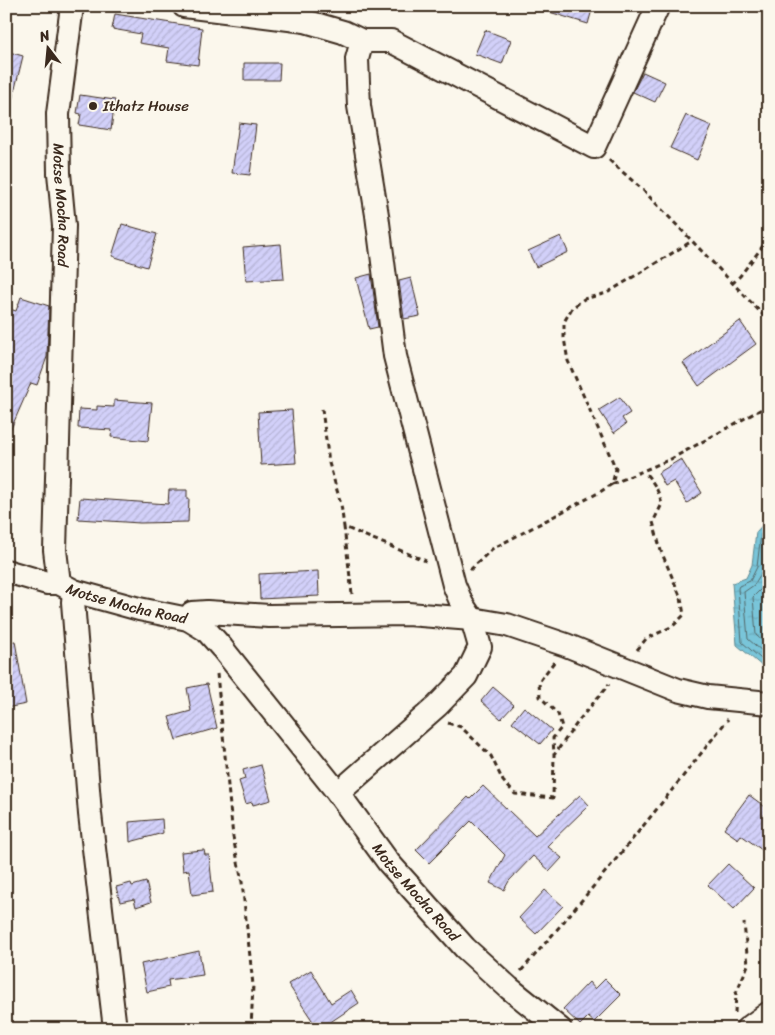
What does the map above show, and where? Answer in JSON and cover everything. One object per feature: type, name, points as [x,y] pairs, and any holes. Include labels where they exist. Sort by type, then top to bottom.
[{"type":"street","name":"Motse Mocha Road","points":[[72,6],[58,114],[59,173],[64,226],[55,550],[66,587],[139,609],[188,619],[206,630],[338,793],[389,863],[465,948],[509,988],[560,1029]]},
{"type":"street","points":[[184,6],[305,20],[343,32],[362,41],[391,41],[594,146],[658,6]]},
{"type":"street","points":[[338,793],[466,676],[480,647],[472,619],[462,604],[454,585],[395,356],[377,215],[359,106],[357,59],[362,41]]},
{"type":"street","points":[[6,571],[66,587],[73,602],[90,814],[115,1029]]},
{"type":"street","points":[[188,619],[192,613],[207,612],[270,616],[408,614],[472,619],[507,625],[566,645],[678,690],[708,697],[769,702]]},
{"type":"street","points":[[741,1024],[769,1014]]},
{"type":"path","points":[[594,146],[643,190],[769,321]]},
{"type":"path","points":[[732,284],[769,238]]},
{"type":"path","points":[[612,484],[616,469],[568,361],[564,338],[564,322],[572,308],[584,299],[607,293],[692,241]]},
{"type":"path","points":[[454,585],[492,550],[612,484],[671,459],[769,405]]},
{"type":"path","points":[[322,409],[329,463],[341,504],[355,614]]},
{"type":"path","points":[[554,755],[580,719],[646,639],[673,626],[684,615],[681,598],[661,551],[653,522],[662,504],[659,491],[654,482],[644,472]]},
{"type":"path","points":[[344,527],[424,559],[430,564]]},
{"type":"path","points":[[425,715],[461,727],[492,756],[503,781],[515,794],[553,798],[553,738],[562,727],[558,714],[540,697],[539,682],[566,645]]},
{"type":"path","points":[[222,648],[217,655],[216,676],[233,837],[242,882],[253,985],[251,1029]]},
{"type":"path","points":[[509,988],[520,972],[585,898],[646,823],[742,701]]},
{"type":"path","points":[[741,1024],[736,993],[748,965],[744,923]]},
{"type":"water","points":[[769,518],[769,672],[737,645],[732,583],[746,578],[752,565],[756,532]]},
{"type":"building","points":[[543,6],[593,6],[588,24],[543,10]]},
{"type":"building","points":[[115,14],[202,28],[198,65],[167,61],[169,48],[139,43],[141,34],[112,29]]},
{"type":"building","points":[[485,30],[511,40],[502,64],[475,54]]},
{"type":"building","points":[[6,51],[23,56],[12,101],[6,100]]},
{"type":"building","points":[[244,63],[280,63],[279,80],[244,80]]},
{"type":"building","points":[[643,72],[665,82],[655,102],[633,92]]},
{"type":"building","name":"Ithatz House","points":[[80,95],[115,100],[111,130],[79,125],[81,114],[77,113]]},
{"type":"building","points":[[686,115],[712,126],[697,160],[670,148]]},
{"type":"building","points":[[239,123],[256,125],[250,175],[232,173]]},
{"type":"building","points":[[122,224],[157,234],[147,267],[112,256]]},
{"type":"building","points":[[561,236],[568,252],[536,267],[528,251]]},
{"type":"building","points":[[281,244],[284,279],[246,281],[243,247]]},
{"type":"building","points":[[371,274],[378,327],[369,329],[356,278]]},
{"type":"building","points":[[411,278],[420,316],[404,319],[399,281]]},
{"type":"building","points":[[21,297],[49,306],[47,357],[37,385],[31,383],[6,440],[6,308],[16,311]]},
{"type":"building","points":[[740,321],[756,344],[699,386],[683,363]]},
{"type":"building","points":[[620,397],[630,413],[622,418],[626,424],[614,433],[599,410]]},
{"type":"building","points":[[114,400],[152,403],[148,441],[111,437],[112,430],[78,428],[79,409],[97,410],[97,406],[114,407]]},
{"type":"building","points":[[292,410],[296,463],[261,465],[258,412]]},
{"type":"building","points":[[681,459],[702,493],[687,503],[674,481],[665,486],[658,473]]},
{"type":"building","points":[[169,490],[187,490],[187,498],[189,498],[188,522],[140,523],[78,519],[80,498],[168,504]]},
{"type":"building","points":[[318,571],[319,596],[260,599],[259,574]]},
{"type":"building","points":[[15,641],[26,704],[6,708],[6,642]]},
{"type":"building","points":[[207,684],[217,728],[176,740],[169,717],[191,711],[187,688]]},
{"type":"building","points":[[493,687],[514,705],[501,719],[481,701]]},
{"type":"building","points":[[524,707],[552,730],[540,744],[512,722]]},
{"type":"building","points":[[261,765],[271,800],[253,805],[252,802],[246,804],[239,781],[245,779],[243,770]]},
{"type":"building","points":[[483,786],[535,836],[580,795],[589,805],[547,846],[562,858],[550,871],[533,856],[509,881],[504,890],[490,883],[505,855],[471,821],[429,863],[416,850],[468,797],[470,799]]},
{"type":"building","points":[[749,795],[768,809],[763,816],[769,821],[769,855],[741,835],[738,839],[724,829]]},
{"type":"building","points":[[162,819],[163,833],[130,842],[129,822]]},
{"type":"building","points":[[204,850],[205,855],[209,855],[213,892],[192,895],[189,870],[183,871],[181,852]]},
{"type":"building","points":[[728,864],[754,888],[734,909],[708,885]]},
{"type":"building","points":[[146,882],[151,902],[136,907],[134,899],[120,902],[116,887],[131,883],[132,886]]},
{"type":"building","points":[[545,890],[563,906],[536,934],[519,918]]},
{"type":"building","points":[[199,951],[203,975],[168,980],[169,987],[147,992],[141,964]]},
{"type":"building","points":[[311,970],[331,1003],[351,990],[359,1003],[320,1029],[318,1029],[288,984]]},
{"type":"building","points":[[605,979],[621,995],[594,1022],[588,1017],[580,1025],[563,1009],[589,982],[595,989]]},
{"type":"place","name":"Ithatz House","points":[[93,106]]}]
